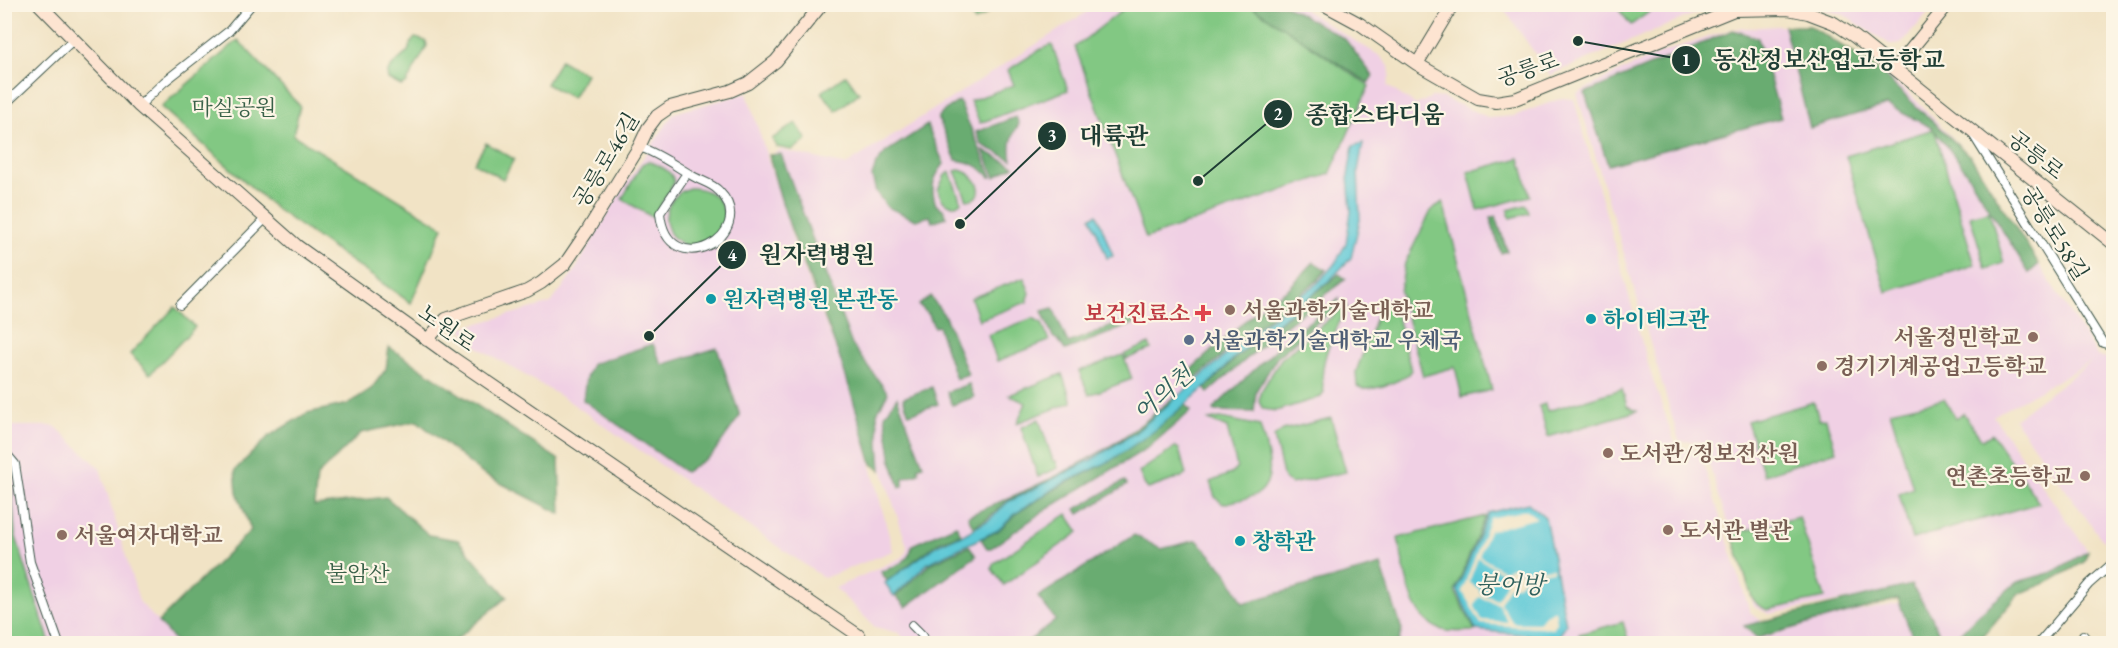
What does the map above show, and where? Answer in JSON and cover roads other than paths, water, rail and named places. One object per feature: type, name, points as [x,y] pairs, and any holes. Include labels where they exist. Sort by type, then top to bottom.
[{"type":"street","name":"노원로","points":[[39,4],[139,106],[297,246],[427,340],[858,635],[865,644]]},
{"type":"street","points":[[139,106],[164,82],[229,31],[252,4]]},
{"type":"street","name":"공릉로46길","points":[[427,340],[446,319],[527,291],[565,264],[657,116],[669,107],[730,91],[748,83],[776,61],[822,4]]},
{"type":"street","name":"공릉로","points":[[1323,4],[1360,24],[1417,64],[1478,99],[1491,102],[1502,102],[1555,83],[1734,10],[1773,9],[1808,13],[1834,23],[1856,37],[2114,244]]},
{"type":"street","points":[[1417,64],[1453,4]]},
{"type":"street","points":[[1895,69],[1948,4]]},
{"type":"street","points":[[4,105],[74,39]]},
{"type":"street","name":"공릉로58길","points":[[1973,133],[2103,343],[2114,346]]},
{"type":"street","points":[[639,147],[653,151],[721,192],[729,210],[727,228],[715,243],[694,250],[678,245],[666,234],[661,224],[660,213],[687,173]]},
{"type":"street","points":[[180,305],[265,219]]},
{"type":"street","points":[[4,452],[15,464],[30,562],[59,644]]},
{"type":"street","points":[[2038,644],[2066,608],[2114,562]]},
{"type":"street","points":[[2106,569],[2114,582]]},
{"type":"street","points":[[912,625],[923,636],[926,644]]},
{"type":"street","points":[[2081,639],[2091,644]]},
{"type":"water","points":[[1363,143],[1358,171],[1360,220],[1351,258],[1330,280],[1235,357],[1209,384],[1154,431],[1110,461],[1058,486],[1016,513],[998,530],[928,563],[894,596],[885,583],[939,544],[963,535],[989,520],[1008,502],[1091,460],[1135,433],[1251,334],[1319,282],[1336,262],[1346,243],[1351,211],[1348,176],[1353,146]]},
{"type":"water","points":[[1097,214],[1113,256],[1107,258],[1091,217]]},
{"type":"water","name":"붕어방","points":[[1528,503],[1545,517],[1566,624],[1558,638],[1476,630],[1457,590],[1488,513]]},
{"type":"place","name":"동산정보산업고등학교","points":[[1578,41]]},
{"type":"place","name":"종합스타디움","points":[[1198,181]]},
{"type":"place","name":"대륙관","points":[[960,224]]},
{"type":"place","name":"원자력병원 본관동","points":[[711,299]]},
{"type":"place","name":"서울과학기술대학교","points":[[1230,310]]},
{"type":"place","name":"보건진료소","points":[[1203,313]]},
{"type":"place","name":"하이테크관","points":[[1591,319]]},
{"type":"place","name":"원자력병원","points":[[649,336]]},
{"type":"place","name":"서울정민학교","points":[[2033,337]]},
{"type":"place","name":"서울과학기술대학교 우체국","points":[[1189,340]]},
{"type":"place","name":"경기기계공업고등학교","points":[[1822,366]]},
{"type":"place","name":"도서관/정보전산원","points":[[1608,453]]},
{"type":"place","name":"연촌초등학교","points":[[2085,476]]},
{"type":"place","name":"도서관 별관","points":[[1668,530]]},
{"type":"place","name":"서울여자대학교","points":[[62,535]]},
{"type":"place","name":"창학관","points":[[1240,541]]},
{"type":"park label","name":"마실공원","points":[[234,107]]},
{"type":"park label","name":"불암산","points":[[358,573]]},
{"type":"water label","name":"어의천","points":[[1163,393]]}]
